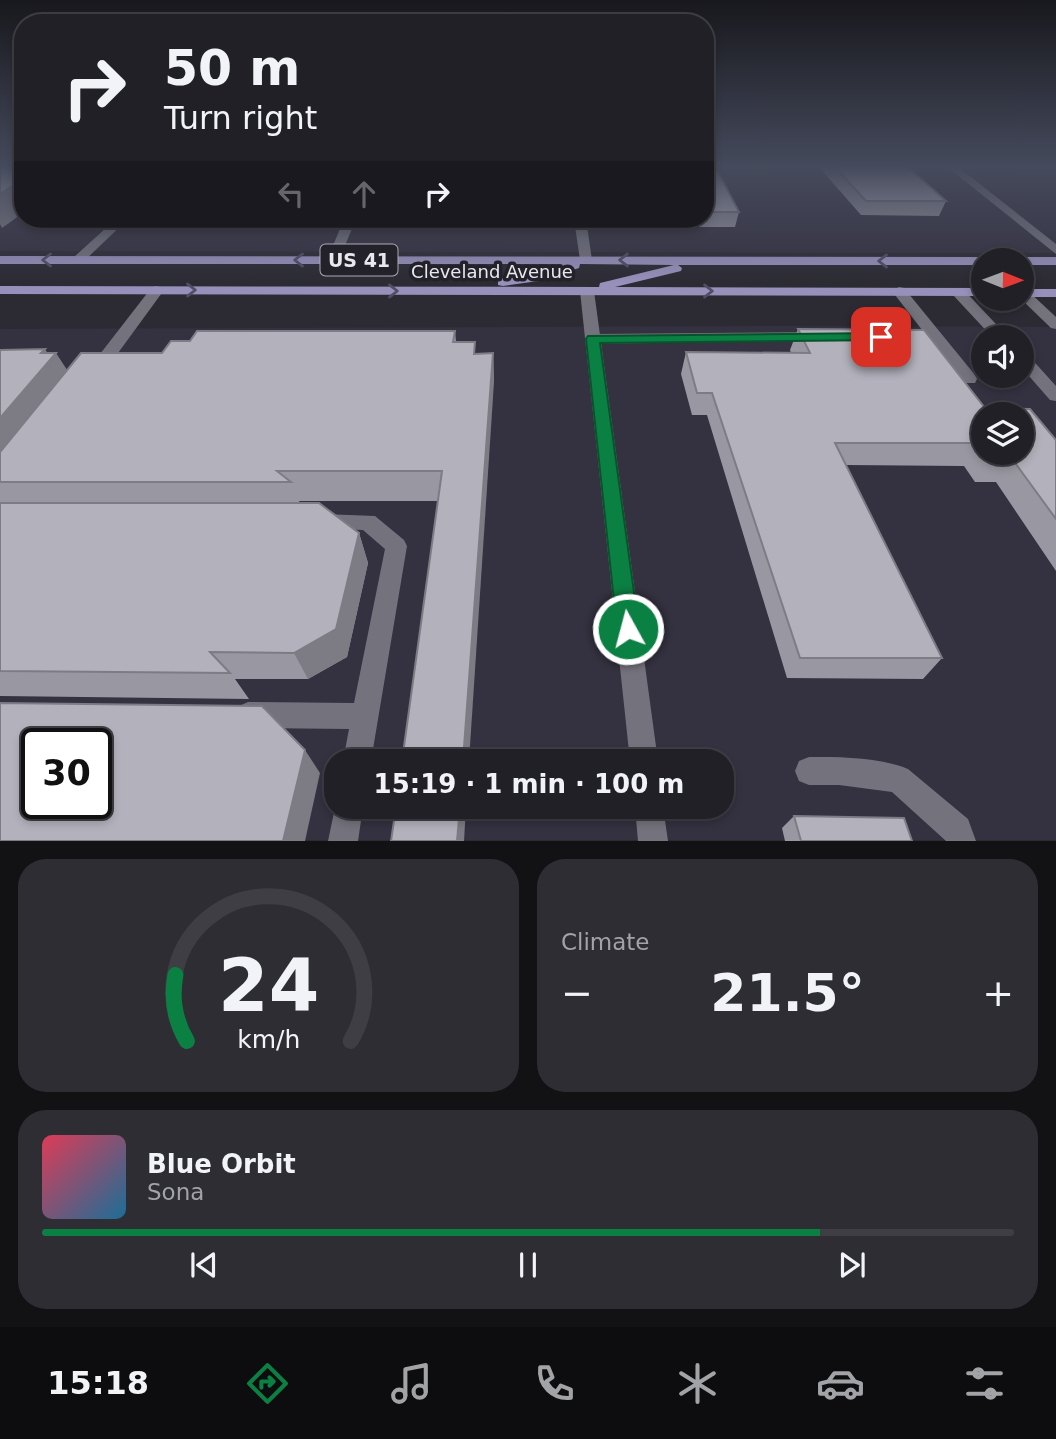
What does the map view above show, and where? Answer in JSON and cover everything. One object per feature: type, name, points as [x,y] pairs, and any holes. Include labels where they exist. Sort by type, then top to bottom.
[{"type":"main road","name":"Cleveland Avenue","points":[[0,260],[971,261]]},
{"type":"main road","points":[[444,291],[538,277],[586,260]]},
{"type":"main road","points":[[587,291],[637,276],[717,261]]},
{"type":"main road","points":[[1034,261],[1056,261]]},
{"type":"main road","name":"Cleveland Avenue","points":[[0,290],[971,292]]},
{"type":"main road","points":[[1034,293],[1056,293]]},
{"type":"street","points":[[1000,205],[1056,250]]},
{"type":"street","points":[[78,260],[112,228]]},
{"type":"street","points":[[333,260],[346,228]]},
{"type":"street","points":[[581,228],[586,260]]},
{"type":"street","points":[[83,388],[157,290]]},
{"type":"street","points":[[587,291],[643,749]]},
{"type":"street","points":[[899,291],[927,336],[969,379]]},
{"type":"street","points":[[958,292],[990,325]]},
{"type":"street","points":[[1034,304],[1056,325]]},
{"type":"street","points":[[593,339],[838,337]]},
{"type":"street","points":[[1034,371],[1056,396]]},
{"type":"street","points":[[300,522],[368,522],[396,546],[359,749]]},
{"type":"street","points":[[229,715],[365,716]]},
{"type":"street","points":[[809,771],[839,771],[898,779],[957,830],[961,841]]},
{"type":"street","points":[[343,841],[347,819]]},
{"type":"street","points":[[650,819],[653,841]]},
{"type":"shaded area","points":[[0,205],[14,205],[14,228],[714,228],[714,205],[1056,205],[1056,253],[1034,253],[1034,248],[971,248],[971,253],[0,251]]},
{"type":"shaded area","points":[[971,327],[971,388],[1034,388],[1034,327],[1056,327],[1056,840],[0,840],[0,329]]},
{"type":"building","points":[[714,205],[735,205],[739,212],[714,212]]},
{"type":"building","points":[[798,329],[924,330],[980,402],[971,402],[971,443],[835,443],[942,658],[800,658],[712,393],[697,393],[686,352],[810,353]]},
{"type":"building","points":[[197,331],[455,331],[453,342],[475,342],[474,354],[493,353],[464,749],[404,749],[442,471],[277,471],[291,482],[0,482],[0,452],[81,353],[162,353],[171,341],[190,341]]},
{"type":"building","points":[[45,349],[41,353],[56,353],[0,418],[0,350]]},
{"type":"building","points":[[1034,414],[1056,440],[1056,519],[1017,465],[1034,465]]},
{"type":"building","points":[[0,503],[319,503],[359,533],[336,629],[294,653],[210,652],[230,673],[0,671]]},
{"type":"building","points":[[0,703],[262,706],[305,750],[283,841],[0,841]]},
{"type":"building","points":[[794,816],[904,818],[912,841],[801,841]]},
{"type":"building","points":[[394,819],[459,819],[457,841],[391,841]]},
{"type":"route","points":[[628,629],[593,339],[881,337]]}]
